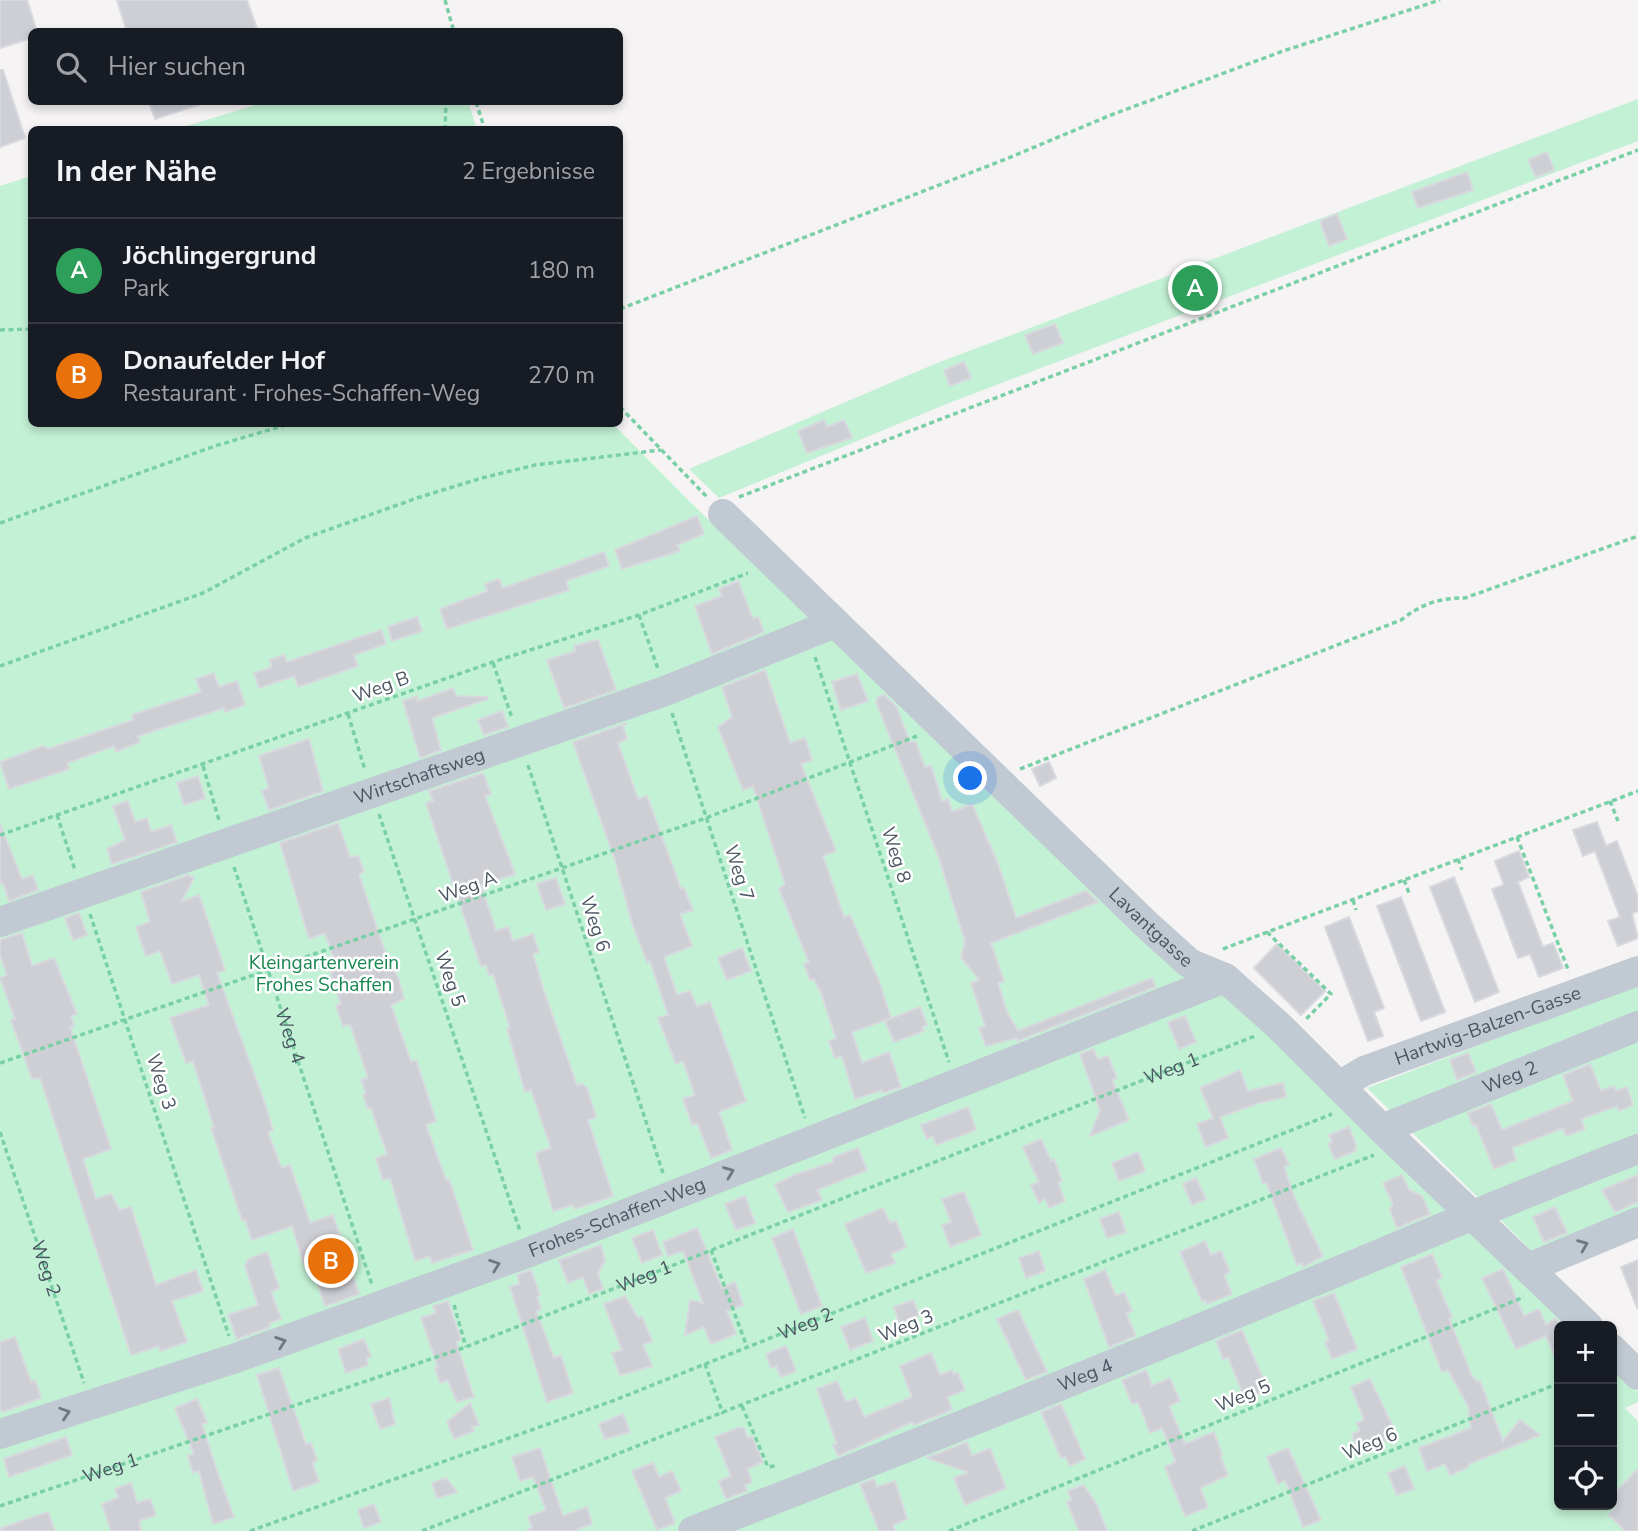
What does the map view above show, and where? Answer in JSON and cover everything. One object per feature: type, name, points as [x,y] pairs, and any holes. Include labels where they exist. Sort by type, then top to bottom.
[{"type":"street","name":"Lavantgasse","points":[[723,514],[1189,963],[1223,977],[1284,1031],[1390,1138],[1583,1321]]},
{"type":"street","name":"Wirtschaftsweg","points":[[0,922],[665,691],[835,623]]},
{"type":"street","name":"Hartwig-Balzen-Gasse","points":[[1348,1095],[1364,1071],[1638,971]]},
{"type":"street","name":"Frohes-Schaffen-Weg","points":[[0,1434],[236,1357],[527,1253],[1223,977]]},
{"type":"street","name":"Weg 2","points":[[1390,1138],[1638,1026]]},
{"type":"street","points":[[1474,1215],[1638,1149]]},
{"type":"street","name":"Weg 4","points":[[693,1531],[937,1437],[1474,1215]]},
{"type":"street","points":[[1538,1277],[1638,1222]]},
{"type":"path","points":[[445,0],[453,28]]},
{"type":"path","points":[[623,308],[1006,159],[1111,115],[1283,51],[1440,0]]},
{"type":"path","points":[[445,126],[446,105]]},
{"type":"path","points":[[477,105],[484,126]]},
{"type":"path","points":[[623,410],[723,514],[736,499],[762,486],[1638,150]]},
{"type":"path","points":[[0,330],[28,329]]},
{"type":"path","points":[[0,523],[215,446],[279,427]]},
{"type":"path","points":[[0,666],[203,593],[304,538],[405,502],[535,465],[661,450]]},
{"type":"path","points":[[996,778],[1401,620],[1422,604],[1442,598],[1465,598],[1638,536]]},
{"type":"path","name":"Weg B","points":[[0,835],[203,766],[492,662],[639,615],[772,563]]},
{"type":"path","name":"Weg 7","points":[[639,615],[813,1140]]},
{"type":"path","name":"Weg 8","points":[[807,635],[852,762],[956,1085]]},
{"type":"path","name":"Weg 6","points":[[492,662],[670,1195]]},
{"type":"path","name":"Weg 5","points":[[348,714],[527,1253]]},
{"type":"path","name":"Weg A","points":[[0,1063],[706,818],[942,726]]},
{"type":"path","name":"Weg 4","points":[[203,766],[379,1307]]},
{"type":"path","points":[[1223,977],[1228,966],[1214,953],[1638,790]]},
{"type":"path","points":[[1610,801],[1618,821]]},
{"type":"path","name":"Weg 3","points":[[57,816],[236,1357]]},
{"type":"path","points":[[1517,837],[1577,993]]},
{"type":"path","points":[[1458,859],[1462,870]]},
{"type":"path","points":[[1404,880],[1409,893]]},
{"type":"path","points":[[1353,900],[1356,910]]},
{"type":"path","points":[[1267,932],[1331,994],[1284,1031]]},
{"type":"path","name":"Weg 1","points":[[0,1506],[466,1347],[711,1250],[1284,1031]]},
{"type":"path","name":"Weg 2","points":[[250,1531],[615,1400],[1348,1095]]},
{"type":"path","name":"Weg 2","points":[[0,1132],[91,1404]]},
{"type":"path","name":"Weg 3","points":[[422,1531],[723,1414],[1390,1138]]},
{"type":"path","points":[[711,1250],[747,1347]]},
{"type":"path","name":"Weg 5","points":[[949,1531],[1538,1277]]},
{"type":"path","points":[[446,1283],[466,1347]]},
{"type":"path","points":[[705,1364],[723,1414]]},
{"type":"path","name":"Weg 6","points":[[1192,1531],[1554,1384]]},
{"type":"path","points":[[742,1406],[768,1467],[775,1466]]},
{"type":"green space","points":[[1638,99],[1638,141],[949,403],[719,498],[689,469],[937,363]]},
{"type":"green space","points":[[255,105],[469,105],[476,126],[187,126]]},
{"type":"green space","name":"Kleingartenverein Frohes Schaffen","points":[[28,177],[28,427],[616,427],[690,502],[925,724],[1189,982],[392,1293],[0,1424],[0,186]]},
{"type":"green space","points":[[1638,984],[1638,1217],[1535,1254],[1367,1088]]},
{"type":"green space","points":[[1226,991],[1566,1321],[1554,1321],[1554,1510],[1617,1510],[1617,1371],[1638,1392],[1638,1402],[1625,1408],[1638,1421],[1638,1531],[0,1531],[0,1447]]},
{"type":"building","points":[[0,0],[27,0],[36,28],[28,28],[28,39],[0,48]]},
{"type":"building","points":[[117,0],[247,0],[257,28],[126,28]]},
{"type":"building","points":[[0,70],[3,70],[25,138],[0,147]]},
{"type":"building","points":[[150,105],[198,105],[155,119]]},
{"type":"building","points":[[1547,152],[1554,170],[1536,177],[1528,160]]},
{"type":"building","points":[[1467,172],[1473,190],[1418,208],[1412,192]]},
{"type":"building","points":[[1337,214],[1347,239],[1329,246],[1320,221]]},
{"type":"building","points":[[1055,324],[1063,343],[1033,354],[1025,335]]},
{"type":"building","points":[[964,362],[971,378],[950,386],[944,370]]},
{"type":"building","points":[[824,420],[827,427],[844,420],[852,438],[807,453],[798,431]]},
{"type":"building","points":[[697,516],[704,534],[677,545],[680,551],[622,569],[615,550]]},
{"type":"building","points":[[604,552],[609,566],[566,581],[569,590],[447,629],[440,609],[488,591],[485,584],[499,579],[503,588]]},
{"type":"building","points":[[738,581],[753,619],[758,617],[764,632],[712,654],[695,606],[722,596],[719,589]]},
{"type":"building","points":[[417,617],[422,631],[392,641],[388,627]]},
{"type":"building","points":[[381,630],[386,644],[354,655],[358,666],[298,687],[294,676],[259,688],[254,673],[272,667],[270,660],[284,655],[287,662]]},
{"type":"building","points":[[598,640],[616,690],[564,708],[547,660],[576,651],[574,646]]},
{"type":"building","points":[[765,670],[790,743],[805,738],[812,760],[801,764],[836,851],[823,856],[844,917],[850,915],[879,981],[891,1018],[852,1032],[862,1063],[889,1052],[901,1087],[883,1093],[882,1090],[855,1099],[842,1056],[835,1058],[829,1041],[836,1038],[821,993],[814,979],[810,980],[804,964],[809,962],[779,889],[785,884],[753,786],[743,790],[718,727],[732,717],[722,687]]},
{"type":"building","points":[[214,673],[219,687],[237,681],[245,705],[225,712],[224,708],[138,736],[140,742],[116,752],[114,746],[67,763],[69,769],[9,789],[0,762],[43,746],[48,749],[133,720],[132,715],[201,692],[196,679]]},
{"type":"building","points":[[857,674],[868,701],[841,710],[832,682]]},
{"type":"building","points":[[453,688],[456,696],[488,699],[432,718],[441,750],[420,758],[403,701],[417,696],[418,701]]},
{"type":"building","points":[[884,695],[896,706],[910,742],[916,742],[925,768],[931,765],[942,801],[948,799],[952,812],[972,804],[997,861],[1016,918],[1086,891],[1098,902],[991,943],[1004,981],[998,983],[1007,1012],[1018,1031],[1152,978],[1155,987],[1017,1041],[1016,1038],[986,1046],[979,1028],[985,1026],[971,983],[980,980],[961,958],[965,941],[938,855],[876,702],[878,697]]},
{"type":"building","points":[[502,711],[508,727],[484,735],[478,720]]},
{"type":"building","points":[[627,723],[623,726],[627,739],[618,743],[638,799],[647,796],[681,889],[684,888],[693,910],[680,914],[692,946],[664,957],[677,995],[690,991],[697,1007],[710,1002],[746,1101],[719,1112],[732,1150],[711,1158],[697,1123],[692,1125],[683,1099],[695,1095],[683,1061],[676,1064],[658,1018],[668,1015],[650,961],[647,962],[632,923],[614,857],[573,742]]},
{"type":"building","points":[[309,739],[323,791],[269,810],[262,791],[269,788],[259,756]]},
{"type":"building","points":[[1049,762],[1056,778],[1040,786],[1032,769]]},
{"type":"building","points":[[483,773],[491,794],[485,796],[515,874],[481,885],[496,931],[508,927],[513,941],[533,934],[539,952],[533,954],[543,988],[577,1086],[582,1084],[587,1088],[596,1117],[588,1120],[613,1196],[575,1209],[573,1205],[553,1211],[536,1153],[551,1148],[531,1090],[525,1092],[507,1029],[510,1028],[493,974],[489,975],[486,965],[481,966],[426,803],[433,801],[429,791]]},
{"type":"building","points":[[198,776],[205,798],[184,805],[177,783]]},
{"type":"building","points":[[128,801],[135,822],[147,818],[151,832],[171,825],[177,842],[112,864],[107,849],[125,840],[113,806]]},
{"type":"building","points":[[1597,822],[1606,846],[1617,841],[1638,897],[1638,911],[1632,914],[1638,938],[1618,946],[1608,921],[1620,917],[1595,851],[1583,856],[1573,830]]},
{"type":"building","points":[[338,823],[350,857],[358,856],[364,871],[359,875],[384,949],[399,980],[404,999],[391,1005],[411,1062],[416,1060],[436,1121],[426,1125],[446,1180],[449,1179],[473,1250],[432,1263],[430,1256],[415,1261],[390,1178],[383,1180],[376,1158],[387,1154],[371,1108],[368,1109],[363,1095],[366,1093],[361,1080],[368,1078],[350,1024],[343,1026],[336,1005],[341,1004],[329,967],[336,965],[325,933],[309,939],[280,843]]},
{"type":"building","points":[[0,824],[22,879],[33,875],[38,890],[9,901],[3,883],[0,884]]},
{"type":"building","points":[[1519,851],[1529,877],[1518,882],[1543,947],[1553,943],[1563,968],[1539,977],[1530,954],[1518,958],[1492,889],[1504,885],[1495,861]]},
{"type":"building","points":[[188,875],[194,878],[181,902],[199,895],[225,970],[217,973],[264,1101],[273,1130],[268,1132],[279,1162],[282,1168],[290,1165],[310,1223],[333,1215],[359,1294],[325,1306],[311,1263],[304,1265],[292,1226],[252,1240],[245,1220],[242,1220],[211,1128],[214,1127],[193,1061],[186,1063],[170,1018],[209,1005],[199,975],[172,984],[160,951],[146,956],[136,927],[150,922],[141,892]]},
{"type":"building","points":[[1454,877],[1499,992],[1475,1002],[1430,887]]},
{"type":"building","points":[[556,878],[565,904],[546,910],[537,884]]},
{"type":"building","points":[[1401,897],[1445,1012],[1421,1021],[1377,906]]},
{"type":"building","points":[[79,913],[87,935],[73,940],[65,918]]},
{"type":"building","points":[[1349,917],[1384,1008],[1374,1012],[1383,1036],[1368,1041],[1325,927]]},
{"type":"building","points":[[22,933],[32,966],[54,958],[77,1014],[71,1016],[74,1026],[70,1027],[111,1149],[83,1159],[96,1199],[111,1194],[120,1210],[131,1207],[156,1285],[196,1270],[203,1291],[172,1301],[187,1342],[160,1351],[159,1346],[131,1355],[40,1078],[32,1079],[11,1020],[15,1019],[0,978],[7,975],[0,955],[0,940]]},
{"type":"building","points":[[1277,944],[1325,991],[1301,1015],[1254,968]]},
{"type":"building","points":[[742,948],[751,971],[727,980],[718,958]]},
{"type":"building","points":[[920,1007],[927,1025],[922,1027],[924,1031],[894,1042],[885,1021]]},
{"type":"building","points":[[1185,1016],[1196,1042],[1179,1049],[1168,1022]]},
{"type":"building","points":[[1093,1049],[1098,1059],[1108,1056],[1117,1078],[1112,1080],[1129,1120],[1090,1136],[1100,1110],[1080,1054]]},
{"type":"building","points":[[1468,1053],[1476,1072],[1457,1080],[1450,1060]]},
{"type":"building","points":[[1590,1064],[1601,1091],[1614,1086],[1616,1091],[1627,1087],[1633,1105],[1619,1111],[1617,1106],[1581,1119],[1585,1129],[1566,1136],[1563,1128],[1512,1148],[1516,1160],[1494,1169],[1476,1125],[1473,1126],[1468,1113],[1491,1104],[1502,1130],[1573,1101],[1563,1075]]},
{"type":"building","points":[[1240,1070],[1248,1091],[1283,1083],[1286,1097],[1220,1117],[1228,1138],[1206,1147],[1197,1124],[1213,1118],[1200,1088]]},
{"type":"building","points":[[968,1107],[976,1130],[936,1145],[933,1136],[927,1139],[921,1125]]},
{"type":"building","points":[[1349,1127],[1356,1145],[1355,1151],[1335,1159],[1328,1144],[1332,1142],[1329,1135]]},
{"type":"building","points":[[1041,1139],[1051,1161],[1054,1159],[1062,1181],[1058,1183],[1065,1201],[1049,1208],[1045,1198],[1039,1203],[1031,1185],[1039,1182],[1023,1147]]},
{"type":"building","points":[[858,1148],[867,1170],[817,1190],[822,1200],[788,1212],[775,1185],[794,1175],[834,1162],[832,1158]]},
{"type":"building","points":[[1281,1148],[1289,1165],[1284,1167],[1294,1197],[1323,1256],[1303,1267],[1302,1263],[1297,1265],[1266,1182],[1263,1184],[1254,1159]]},
{"type":"building","points":[[1138,1152],[1145,1171],[1119,1181],[1112,1163]]},
{"type":"building","points":[[1402,1175],[1409,1190],[1422,1196],[1430,1214],[1397,1228],[1390,1210],[1393,1204],[1383,1183]]},
{"type":"building","points":[[1638,1175],[1638,1202],[1615,1212],[1602,1190]]},
{"type":"building","points":[[1196,1178],[1206,1199],[1192,1205],[1183,1184]]},
{"type":"building","points":[[964,1192],[981,1235],[950,1247],[942,1225],[951,1222],[942,1199]]},
{"type":"building","points":[[745,1196],[755,1223],[736,1230],[725,1204]]},
{"type":"building","points":[[1555,1207],[1567,1233],[1544,1242],[1533,1217]]},
{"type":"building","points":[[883,1208],[890,1223],[896,1221],[906,1247],[891,1254],[895,1263],[866,1273],[845,1224]]},
{"type":"building","points":[[1119,1212],[1126,1232],[1107,1238],[1100,1219]]},
{"type":"building","points":[[697,1228],[722,1288],[735,1282],[743,1305],[727,1311],[736,1334],[711,1344],[704,1327],[685,1335],[690,1300],[703,1303],[683,1251],[668,1256],[663,1242]]},
{"type":"building","points":[[793,1229],[822,1306],[801,1314],[772,1238]]},
{"type":"building","points":[[653,1230],[662,1255],[642,1263],[632,1238]]},
{"type":"building","points":[[1205,1241],[1211,1255],[1221,1251],[1230,1272],[1224,1275],[1232,1294],[1207,1304],[1205,1300],[1202,1301],[1180,1252]]},
{"type":"building","points":[[601,1245],[605,1260],[598,1274],[603,1289],[589,1294],[583,1277],[568,1283],[559,1260]]},
{"type":"building","points":[[1039,1251],[1045,1271],[1026,1278],[1019,1258]]},
{"type":"building","points":[[267,1252],[279,1288],[271,1292],[281,1319],[269,1323],[270,1327],[237,1339],[228,1315],[258,1305],[245,1266],[249,1259]]},
{"type":"building","points":[[1432,1254],[1442,1278],[1436,1280],[1452,1317],[1449,1318],[1471,1374],[1477,1382],[1480,1381],[1503,1441],[1520,1420],[1540,1435],[1471,1463],[1465,1469],[1450,1475],[1445,1464],[1427,1471],[1419,1448],[1471,1428],[1468,1406],[1448,1370],[1442,1372],[1401,1267]]},
{"type":"building","points":[[1638,1260],[1638,1307],[1637,1308],[1621,1267]]},
{"type":"building","points":[[1503,1269],[1524,1316],[1539,1309],[1546,1325],[1555,1318],[1557,1321],[1554,1321],[1554,1354],[1546,1336],[1516,1349],[1482,1278]]},
{"type":"building","points":[[531,1270],[540,1295],[537,1297],[541,1309],[536,1311],[554,1358],[561,1355],[573,1393],[547,1402],[510,1287],[520,1284],[517,1275]]},
{"type":"building","points":[[1105,1270],[1116,1296],[1124,1292],[1132,1311],[1126,1313],[1136,1336],[1109,1347],[1084,1279]]},
{"type":"building","points":[[1334,1293],[1357,1349],[1332,1359],[1325,1342],[1329,1340],[1313,1301]]},
{"type":"building","points":[[625,1296],[638,1318],[642,1317],[652,1341],[643,1345],[652,1366],[620,1375],[612,1353],[622,1350],[604,1304]]},
{"type":"building","points":[[913,1300],[919,1315],[899,1323],[894,1307]]},
{"type":"building","points":[[448,1301],[461,1340],[456,1342],[474,1397],[457,1402],[448,1380],[440,1383],[435,1368],[438,1367],[421,1318],[436,1313],[433,1306]]},
{"type":"building","points":[[1018,1310],[1047,1372],[1026,1380],[997,1319]]},
{"type":"building","points":[[865,1318],[873,1341],[850,1350],[841,1327]]},
{"type":"building","points":[[1242,1330],[1268,1390],[1245,1399],[1228,1357],[1223,1359],[1216,1341]]},
{"type":"building","points":[[15,1337],[31,1382],[35,1380],[41,1398],[3,1412],[0,1409],[0,1342]]},
{"type":"building","points":[[364,1339],[371,1357],[366,1358],[368,1365],[346,1373],[338,1349]]},
{"type":"building","points":[[786,1346],[796,1371],[781,1377],[776,1366],[771,1368],[766,1354]]},
{"type":"building","points":[[931,1353],[940,1375],[952,1370],[954,1374],[958,1373],[965,1390],[947,1397],[952,1410],[914,1425],[912,1422],[838,1456],[833,1445],[837,1444],[817,1389],[837,1381],[846,1402],[856,1398],[864,1417],[912,1397],[900,1366]]},
{"type":"building","points":[[279,1368],[306,1444],[311,1443],[317,1461],[312,1462],[319,1482],[293,1491],[257,1375]]},
{"type":"building","points":[[1146,1370],[1152,1386],[1170,1378],[1180,1401],[1169,1406],[1185,1444],[1214,1432],[1228,1475],[1200,1488],[1208,1507],[1185,1516],[1165,1467],[1176,1462],[1162,1428],[1150,1433],[1138,1402],[1132,1404],[1122,1380]]},
{"type":"building","points":[[1370,1379],[1397,1435],[1359,1452],[1352,1434],[1360,1431],[1357,1423],[1364,1420],[1351,1387]]},
{"type":"building","points":[[389,1398],[395,1424],[380,1429],[371,1404]]},
{"type":"building","points":[[197,1399],[207,1422],[202,1424],[234,1517],[213,1524],[199,1471],[193,1472],[188,1456],[194,1454],[175,1408]]},
{"type":"building","points":[[470,1403],[479,1425],[472,1427],[474,1431],[454,1439],[447,1422]]},
{"type":"building","points":[[1061,1404],[1085,1459],[1070,1466],[1065,1456],[1061,1458],[1041,1412]]},
{"type":"building","points":[[623,1414],[630,1432],[605,1439],[599,1424]]},
{"type":"building","points":[[744,1428],[748,1438],[752,1436],[763,1462],[747,1469],[752,1482],[745,1485],[747,1491],[726,1499],[719,1481],[731,1476],[715,1437]]},
{"type":"building","points":[[66,1437],[72,1455],[9,1477],[4,1459]]},
{"type":"building","points":[[967,1442],[972,1456],[990,1448],[1006,1488],[965,1505],[954,1478],[968,1472],[927,1458]]},
{"type":"building","points":[[540,1448],[563,1516],[587,1507],[592,1524],[573,1531],[527,1531],[532,1527],[528,1517],[546,1510],[533,1477],[520,1481],[512,1457]]},
{"type":"building","points":[[1288,1448],[1321,1520],[1303,1527],[1285,1480],[1278,1484],[1267,1457]]},
{"type":"building","points":[[653,1463],[659,1477],[672,1471],[681,1491],[665,1498],[675,1523],[657,1530],[632,1471]]},
{"type":"building","points":[[1405,1466],[1414,1489],[1397,1495],[1388,1473]]},
{"type":"building","points":[[1638,1469],[1638,1531],[1625,1531],[1609,1515],[1617,1510],[1617,1491]]},
{"type":"building","points":[[446,1478],[457,1492],[437,1498],[432,1483]]},
{"type":"building","points":[[874,1479],[877,1487],[895,1481],[907,1519],[893,1525],[895,1531],[879,1531],[860,1484]]},
{"type":"building","points":[[131,1483],[137,1503],[150,1499],[156,1515],[139,1521],[141,1531],[111,1531],[102,1504],[118,1498],[115,1489]]},
{"type":"building","points":[[1083,1485],[1096,1503],[1107,1531],[1079,1531],[1067,1502],[1072,1500],[1068,1491]]},
{"type":"building","points":[[374,1504],[381,1522],[364,1528],[358,1510]]},
{"type":"building","points":[[48,1512],[55,1531],[1,1531],[1,1528]]},
{"type":"place","name":"Jöchlingergrund","points":[[1195,288]]},
{"type":"place","name":"Donaufelder Hof","points":[[331,1261]]}]
